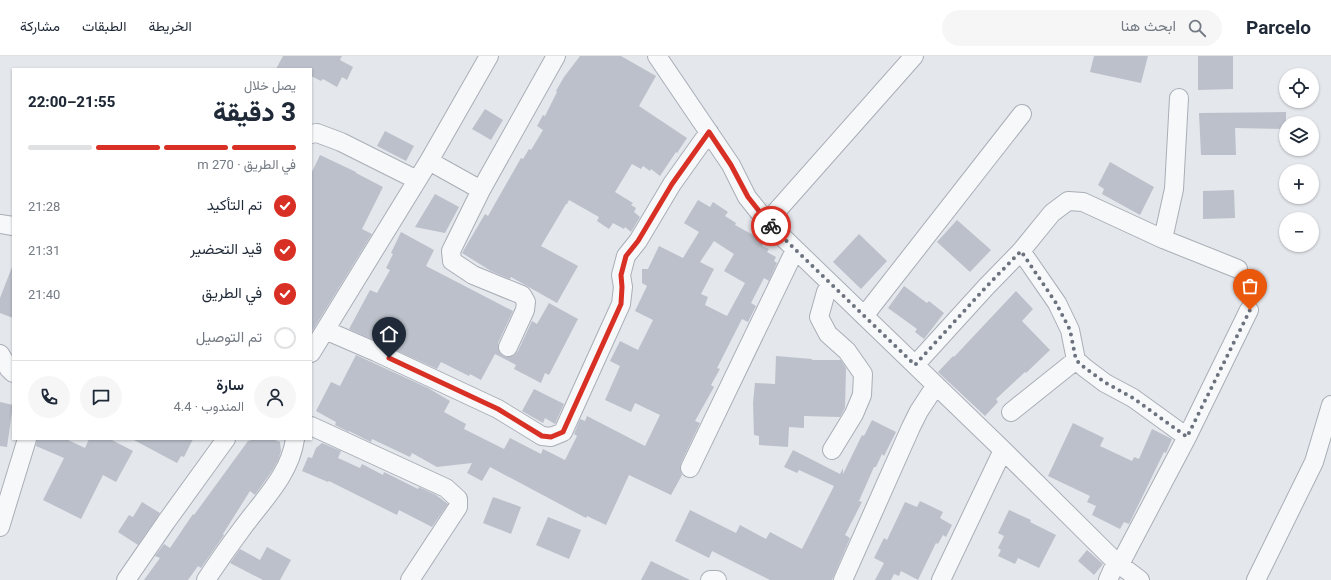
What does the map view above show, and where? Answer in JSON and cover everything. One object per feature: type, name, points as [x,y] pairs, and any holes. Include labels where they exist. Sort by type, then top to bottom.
[{"type":"street","points":[[508,347],[525,310],[526,302],[522,295],[473,275],[452,261],[451,251],[481,190],[556,56]]},
{"type":"street","points":[[657,56],[731,165],[748,197],[767,222],[1118,563],[1140,580]]},
{"type":"street","points":[[312,351],[429,161],[486,57]]},
{"type":"street","points":[[767,222],[908,58]]},
{"type":"street","points":[[1163,238],[1174,189],[1178,98]]},
{"type":"street","points":[[864,316],[1022,114]]},
{"type":"street","points":[[325,330],[383,355],[498,409],[542,436],[551,437],[563,432],[621,304],[621,275],[626,256],[638,241],[672,184],[709,132]]},
{"type":"street","points":[[312,134],[317,133],[341,142],[417,180]]},
{"type":"street","points":[[429,161],[481,190]]},
{"type":"street","points":[[915,365],[1021,251],[1052,213],[1068,201],[1083,202],[1163,238],[1238,269]]},
{"type":"street","points":[[0,224],[12,226]]},
{"type":"street","points":[[690,468],[795,250]]},
{"type":"street","points":[[1021,251],[1056,303],[1070,330],[1076,360],[1106,383],[1133,398],[1187,437]]},
{"type":"street","points":[[831,284],[826,292],[819,318],[828,334],[848,351],[863,374],[862,394],[857,408],[832,450]]},
{"type":"street","points":[[1108,580],[1187,437],[1250,310]]},
{"type":"street","points":[[0,354],[12,372]]},
{"type":"street","points":[[1011,412],[1076,360]]},
{"type":"street","points":[[843,580],[911,427],[919,411],[936,385]]},
{"type":"street","points":[[1256,580],[1314,462],[1331,406]]},
{"type":"street","points":[[312,426],[446,488],[458,499],[458,508],[410,580]]},
{"type":"street","points":[[0,527],[27,440]]},
{"type":"street","points":[[126,580],[225,440]]},
{"type":"street","points":[[206,580],[240,531],[280,478],[290,460],[295,440]]},
{"type":"street","points":[[941,580],[1003,450]]},
{"type":"street","points":[[710,580],[717,580]]},
{"type":"building","points":[[283,56],[342,56],[340,60],[353,67],[347,80],[342,77],[337,87],[323,79],[321,81],[312,76],[312,68],[277,68]]},
{"type":"building","points":[[580,56],[621,56],[656,76],[639,106],[687,138],[660,176],[651,169],[650,171],[643,166],[641,169],[632,164],[615,192],[633,203],[631,205],[636,208],[634,212],[640,217],[631,232],[625,227],[624,229],[613,223],[609,229],[597,221],[599,217],[569,200],[541,246],[578,266],[557,303],[511,277],[510,279],[491,271],[462,253],[485,214],[488,216],[521,158],[523,159],[529,149],[531,150],[543,130],[537,126],[543,115],[545,116],[564,77]]},
{"type":"building","points":[[1094,56],[1148,56],[1141,83],[1090,72]]},
{"type":"building","points":[[1198,56],[1233,56],[1233,89],[1198,90]]},
{"type":"building","points":[[485,109],[503,120],[491,140],[472,129]]},
{"type":"building","points":[[1286,112],[1286,116],[1279,116],[1279,129],[1235,128],[1236,155],[1201,155],[1199,113]]},
{"type":"building","points":[[385,131],[414,146],[406,161],[377,146]]},
{"type":"building","points":[[320,155],[383,187],[362,229],[372,234],[312,331],[312,172]]},
{"type":"building","points":[[1110,162],[1154,187],[1140,215],[1102,194],[1104,189],[1098,185]]},
{"type":"building","points":[[1234,190],[1235,218],[1203,219],[1203,191]]},
{"type":"building","points":[[435,194],[459,207],[445,233],[415,227]]},
{"type":"building","points":[[698,200],[710,207],[713,202],[728,212],[725,216],[736,223],[735,225],[764,241],[762,246],[769,249],[767,252],[776,257],[774,261],[777,263],[769,281],[764,278],[751,303],[756,306],[748,322],[742,319],[717,368],[720,369],[711,385],[714,387],[695,421],[700,423],[681,463],[680,469],[682,475],[671,495],[629,475],[606,525],[587,516],[586,518],[490,467],[482,481],[467,473],[472,463],[437,467],[412,453],[410,457],[372,439],[371,442],[349,432],[335,425],[336,422],[316,411],[331,382],[340,386],[356,355],[428,388],[450,401],[444,412],[466,424],[464,429],[504,449],[510,438],[541,454],[543,449],[565,460],[577,436],[574,434],[580,419],[585,421],[587,416],[645,446],[660,415],[635,403],[631,412],[605,400],[620,366],[610,361],[620,341],[638,350],[653,320],[635,311],[647,286],[642,283],[642,269],[648,269],[659,246],[683,258],[699,232],[684,223]],"holes":[[[714,241],[734,254],[724,271],[745,283],[727,316],[705,305],[708,297],[701,294],[714,269],[700,262]]]},
{"type":"building","points":[[957,220],[991,250],[970,272],[937,242]]},
{"type":"building","points":[[401,232],[434,250],[426,266],[513,311],[498,343],[498,348],[503,356],[509,357],[518,351],[532,321],[537,324],[549,303],[578,319],[549,375],[545,373],[541,383],[514,369],[516,365],[495,354],[481,380],[470,374],[469,376],[441,362],[437,369],[349,329],[370,290],[377,293],[390,270],[386,268]]},
{"type":"building","points":[[859,234],[887,261],[861,289],[833,262]]},
{"type":"building","points":[[12,267],[12,318],[0,313],[0,298]]},
{"type":"building","points":[[904,286],[927,303],[929,301],[944,313],[924,339],[915,332],[917,329],[888,308]]},
{"type":"building","points":[[1016,291],[1033,309],[1022,321],[1050,350],[996,399],[998,402],[985,416],[938,372]]},
{"type":"building","points":[[776,356],[812,360],[841,360],[846,368],[845,408],[840,417],[804,416],[804,428],[789,427],[788,447],[759,445],[759,436],[754,435],[753,403],[755,383],[775,384]]},
{"type":"building","points":[[534,389],[564,404],[555,424],[545,418],[543,423],[522,411]]},
{"type":"building","points":[[0,402],[12,405],[12,412],[7,447],[0,446]]},
{"type":"building","points":[[872,420],[896,432],[884,456],[882,454],[876,467],[874,467],[859,501],[862,502],[845,535],[850,538],[832,580],[770,580],[712,551],[709,558],[675,541],[690,510],[736,533],[740,525],[766,539],[770,532],[802,549],[834,486],[799,470],[797,473],[784,467],[793,450],[840,474],[843,468],[843,474],[862,435],[864,436]]},
{"type":"building","points":[[1073,423],[1104,438],[1100,446],[1132,461],[1134,457],[1139,459],[1152,429],[1172,439],[1166,453],[1164,452],[1129,524],[1124,522],[1120,529],[1092,515],[1096,506],[1087,502],[1090,496],[1048,476]]},
{"type":"building","points":[[37,440],[68,440],[85,448],[89,440],[112,440],[133,451],[116,482],[103,475],[81,519],[43,500],[64,458],[36,446]]},
{"type":"building","points":[[134,440],[192,440],[184,457],[181,456],[177,463]]},
{"type":"building","points":[[275,440],[280,442],[281,451],[278,460],[255,495],[250,491],[223,534],[224,535],[201,568],[198,566],[188,580],[144,580],[160,558],[155,556],[164,544],[170,548],[193,514],[194,515],[248,441]]},
{"type":"building","points":[[322,443],[341,451],[338,458],[360,468],[362,464],[383,475],[384,472],[418,489],[419,487],[436,495],[448,504],[432,527],[399,510],[397,515],[329,481],[328,482],[302,471],[308,457],[312,458],[316,448]]},
{"type":"building","points":[[493,497],[521,507],[511,534],[483,523]]},
{"type":"building","points":[[920,501],[943,512],[940,518],[952,525],[946,537],[943,535],[938,544],[936,543],[918,580],[901,571],[899,576],[894,574],[891,580],[875,580],[884,563],[874,558],[884,538],[887,540],[905,502],[917,507]]},
{"type":"building","points":[[142,502],[160,513],[138,545],[118,532],[129,515],[133,517]]},
{"type":"building","points":[[1009,510],[1031,520],[1030,522],[1056,535],[1039,568],[1018,558],[1015,564],[998,556],[1001,550],[998,548],[1004,536],[998,533]]},
{"type":"building","points":[[548,517],[581,530],[569,559],[536,545]]},
{"type":"building","points":[[267,547],[291,560],[280,580],[263,580],[230,563],[240,549],[260,560]]},
{"type":"building","points":[[1087,550],[1103,564],[1094,575],[1078,561]]},
{"type":"building","points":[[651,561],[690,580],[641,580]]},
{"type":"way so far","points":[[771,226],[915,365],[1021,251],[1056,303],[1070,330],[1076,360],[1106,383],[1133,398],[1187,437],[1250,310]]},
{"type":"route","points":[[389,358],[498,409],[542,436],[551,437],[563,432],[621,304],[621,275],[626,256],[638,241],[672,184],[709,132],[731,165],[748,197],[771,226]]}]
